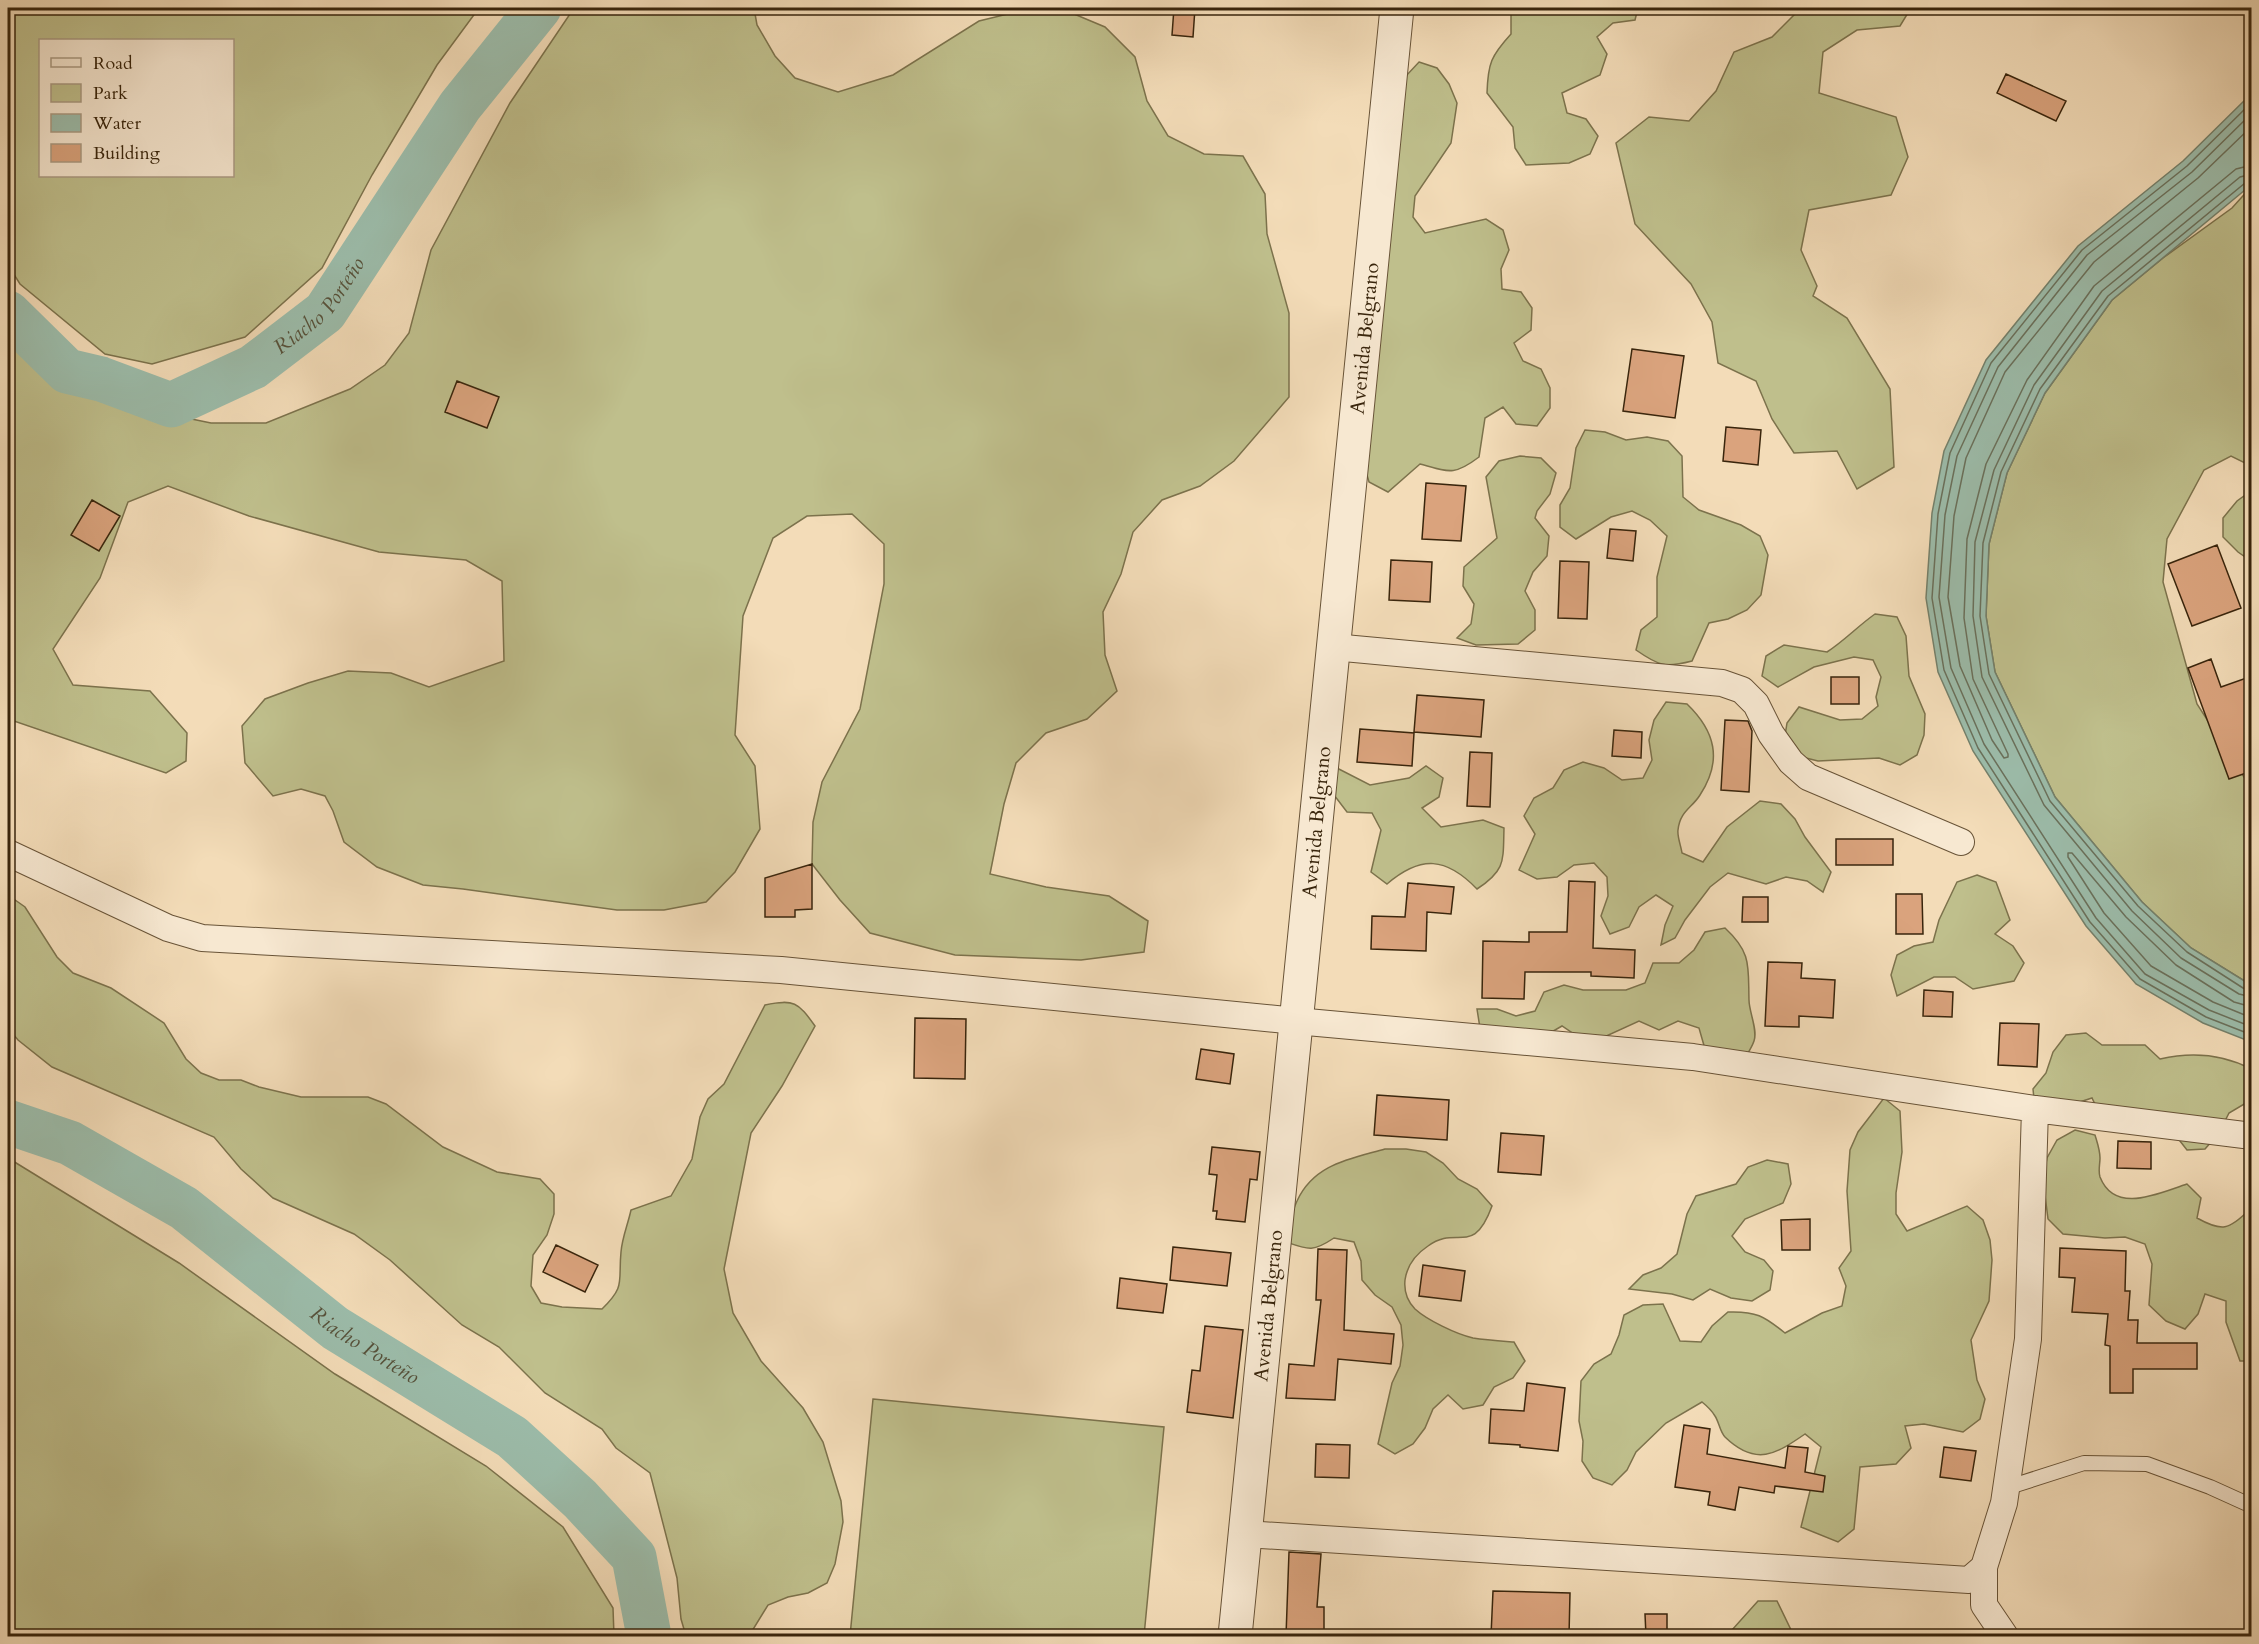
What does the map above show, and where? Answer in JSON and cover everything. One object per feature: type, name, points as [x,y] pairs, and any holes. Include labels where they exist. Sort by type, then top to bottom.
[{"type":"street","name":"Avenida Belgrano","points":[[1235,1636],[1397,8]]},
{"type":"street","points":[[1333,647],[1722,683],[1742,690],[1756,704],[1772,734],[1791,762],[1808,777],[1961,842]]},
{"type":"street","points":[[8,853],[168,928],[202,938],[781,970],[1296,1021],[1693,1057],[2035,1109],[2252,1136]]},
{"type":"street","points":[[2004,1636],[1984,1605],[1984,1567],[2004,1503],[2028,1339],[2035,1109]]},
{"type":"street","points":[[1245,1534],[1970,1580],[1984,1567]]},
{"type":"lane","points":[[2006,1488],[2084,1463],[2147,1464],[2210,1487],[2252,1506]]},
{"type":"green space","points":[[8,8],[479,8],[437,65],[372,175],[322,268],[245,337],[152,364],[105,354],[20,284],[8,265]]},
{"type":"green space","points":[[574,8],[754,8],[757,25],[775,56],[795,78],[838,92],[893,75],[979,21],[1020,11],[1067,11],[1105,27],[1135,57],[1147,101],[1168,136],[1204,154],[1243,156],[1265,194],[1267,234],[1289,313],[1289,397],[1234,461],[1200,486],[1162,500],[1133,532],[1121,574],[1103,612],[1105,655],[1117,691],[1087,719],[1046,733],[1016,763],[1004,804],[990,874],[1046,887],[1109,896],[1148,921],[1144,952],[1081,960],[955,955],[870,933],[812,864],[813,822],[822,782],[860,709],[884,584],[884,544],[852,514],[807,516],[773,538],[743,616],[735,735],[755,766],[760,829],[735,872],[706,902],[664,910],[617,910],[423,885],[377,867],[344,842],[325,796],[301,789],[273,796],[245,763],[242,726],[265,699],[348,671],[391,673],[429,687],[504,661],[502,581],[466,560],[379,552],[249,516],[168,486],[128,502],[100,578],[53,649],[73,685],[150,691],[187,733],[186,761],[166,773],[8,719],[8,324],[29,347],[63,369],[101,379],[134,401],[172,415],[211,423],[266,423],[350,389],[385,365],[409,333],[431,250],[510,103]]},
{"type":"green space","points":[[1514,8],[1638,8],[1635,20],[1613,23],[1597,37],[1607,54],[1600,75],[1562,93],[1567,113],[1586,119],[1598,136],[1590,154],[1569,163],[1526,165],[1515,148],[1513,127],[1487,93],[1488,74],[1492,60],[1511,34],[1511,13]]},
{"type":"green space","points":[[1801,8],[1911,8],[1900,26],[1857,30],[1823,52],[1819,93],[1896,117],[1908,157],[1891,195],[1809,210],[1801,250],[1817,286],[1813,296],[1847,318],[1890,389],[1894,467],[1857,489],[1837,451],[1794,453],[1772,419],[1756,381],[1718,363],[1712,322],[1691,284],[1635,224],[1616,143],[1649,117],[1689,121],[1716,91],[1734,52],[1772,37]]},
{"type":"green space","points":[[1419,62],[1437,68],[1449,84],[1457,103],[1451,143],[1415,196],[1413,217],[1425,233],[1486,219],[1503,230],[1509,250],[1501,269],[1502,289],[1521,292],[1532,308],[1531,330],[1514,343],[1523,361],[1541,369],[1550,388],[1550,408],[1537,426],[1516,424],[1503,407],[1485,418],[1479,457],[1451,471],[1420,464],[1388,492],[1369,482],[1363,461],[1405,77]]},
{"type":"green space","points":[[2251,187],[2251,464],[2231,456],[2204,470],[2167,539],[2163,582],[2197,704],[2251,785],[2251,985],[2191,948],[2142,902],[2055,797],[1995,672],[1986,616],[1989,544],[2007,473],[2045,393],[2112,300],[2163,258],[2232,208]]},
{"type":"green space","points":[[1585,430],[1605,432],[1626,440],[1647,437],[1668,441],[1682,456],[1683,497],[1699,510],[1741,525],[1760,536],[1768,555],[1761,595],[1747,610],[1728,619],[1709,623],[1692,661],[1662,664],[1636,650],[1641,630],[1657,617],[1657,577],[1667,536],[1650,520],[1632,511],[1611,517],[1576,539],[1560,527],[1560,505],[1570,488],[1576,448]]},
{"type":"green space","points":[[1520,456],[1541,458],[1556,473],[1550,494],[1537,511],[1535,518],[1549,536],[1547,556],[1533,572],[1525,591],[1535,610],[1535,630],[1518,644],[1476,645],[1457,638],[1471,624],[1474,604],[1463,586],[1464,567],[1497,538],[1486,477],[1499,461]]},
{"type":"green space","points":[[2251,491],[2251,561],[2223,537],[2223,518],[2237,501]]},
{"type":"green space","points":[[1875,614],[1897,617],[1906,636],[1909,676],[1925,714],[1924,735],[1917,755],[1900,765],[1879,758],[1818,761],[1798,756],[1784,742],[1787,723],[1799,707],[1840,720],[1862,719],[1878,706],[1876,697],[1881,677],[1873,660],[1854,657],[1814,667],[1778,687],[1762,676],[1766,656],[1784,645],[1827,652]]},
{"type":"green space","points":[[1666,702],[1687,704],[1704,725],[1713,746],[1712,770],[1707,782],[1679,824],[1678,835],[1682,853],[1703,862],[1727,827],[1760,801],[1781,804],[1795,819],[1805,837],[1831,872],[1823,892],[1807,881],[1786,877],[1766,884],[1728,873],[1710,887],[1685,920],[1675,938],[1661,945],[1665,925],[1673,906],[1656,895],[1639,907],[1629,927],[1610,934],[1601,916],[1608,896],[1607,877],[1594,863],[1574,865],[1557,877],[1537,879],[1519,870],[1535,834],[1524,816],[1534,798],[1553,788],[1564,770],[1583,762],[1604,768],[1622,780],[1643,778],[1652,760],[1649,740],[1654,720]]},
{"type":"green space","points":[[1333,766],[1370,785],[1409,778],[1426,766],[1443,778],[1439,797],[1422,808],[1441,827],[1483,820],[1504,828],[1503,857],[1498,870],[1477,889],[1455,871],[1433,864],[1422,864],[1411,868],[1387,884],[1371,872],[1381,830],[1372,813],[1347,812],[1334,795]]},
{"type":"green space","points":[[1977,875],[1996,882],[2010,920],[1995,934],[2013,946],[2024,963],[2014,981],[1973,989],[1955,977],[1934,977],[1897,996],[1891,975],[1897,955],[1914,946],[1933,942],[1939,920],[1957,882]]},
{"type":"green space","points":[[8,895],[25,907],[57,957],[73,973],[111,988],[164,1023],[186,1059],[201,1073],[219,1080],[241,1080],[259,1087],[301,1097],[368,1097],[386,1104],[443,1147],[497,1172],[540,1179],[554,1194],[554,1214],[547,1235],[533,1255],[531,1286],[541,1303],[562,1307],[602,1309],[615,1295],[619,1283],[624,1236],[631,1210],[671,1196],[692,1159],[700,1117],[708,1099],[724,1084],[765,1005],[783,1002],[799,1007],[815,1026],[782,1086],[751,1133],[724,1269],[733,1313],[761,1361],[803,1408],[823,1442],[841,1501],[843,1522],[835,1564],[827,1583],[808,1593],[788,1597],[768,1605],[749,1636],[686,1636],[681,1619],[677,1578],[650,1473],[616,1448],[602,1429],[545,1393],[499,1347],[462,1325],[390,1260],[354,1234],[273,1198],[241,1169],[214,1137],[52,1067],[18,1040],[8,1028]]},
{"type":"green space","points":[[1725,928],[1740,945],[1747,961],[1749,1005],[1755,1037],[1745,1058],[1705,1049],[1699,1028],[1678,1021],[1659,1030],[1639,1021],[1602,1038],[1580,1038],[1562,1026],[1543,1037],[1480,1028],[1477,1009],[1497,1009],[1516,1016],[1535,1011],[1544,992],[1564,985],[1583,990],[1626,990],[1645,983],[1653,963],[1679,963],[1694,950],[1705,932]]},
{"type":"green space","points":[[2086,1033],[2102,1045],[2145,1045],[2160,1059],[2195,1055],[2218,1057],[2240,1064],[2251,1069],[2251,1100],[2229,1113],[2219,1133],[2205,1149],[2187,1150],[2165,1122],[2101,1117],[2092,1098],[2052,1111],[2035,1109],[2033,1089],[2046,1073],[2053,1052],[2066,1035]]},
{"type":"green space","points":[[1884,1098],[1900,1111],[1902,1152],[1896,1193],[1896,1214],[1907,1231],[1967,1206],[1983,1220],[1990,1240],[1992,1260],[1989,1301],[1971,1340],[1977,1380],[1985,1399],[1980,1419],[1963,1432],[1924,1424],[1905,1426],[1911,1448],[1896,1464],[1860,1467],[1854,1529],[1838,1542],[1801,1527],[1821,1447],[1805,1434],[1775,1452],[1756,1455],[1747,1452],[1725,1437],[1714,1414],[1702,1402],[1666,1423],[1636,1452],[1627,1470],[1612,1485],[1593,1478],[1582,1461],[1583,1441],[1579,1421],[1581,1381],[1594,1364],[1611,1354],[1624,1315],[1643,1305],[1663,1304],[1680,1341],[1701,1342],[1712,1326],[1728,1312],[1746,1312],[1759,1316],[1785,1333],[1822,1313],[1842,1306],[1846,1286],[1839,1268],[1851,1251],[1847,1191],[1850,1150],[1858,1132]]},
{"type":"green space","points":[[2075,1130],[2095,1135],[2100,1155],[2100,1177],[2107,1189],[2116,1195],[2139,1198],[2187,1184],[2201,1198],[2197,1218],[2219,1227],[2236,1222],[2251,1210],[2251,1361],[2240,1361],[2226,1322],[2226,1301],[2205,1294],[2198,1314],[2185,1329],[2166,1321],[2149,1305],[2152,1264],[2145,1244],[2125,1237],[2105,1238],[2063,1234],[2048,1219],[2043,1179],[2047,1158],[2057,1140]]},
{"type":"green space","points":[[1385,1149],[1426,1152],[1443,1163],[1458,1179],[1477,1189],[1492,1206],[1485,1222],[1471,1236],[1438,1240],[1416,1257],[1410,1265],[1405,1280],[1410,1302],[1427,1318],[1458,1333],[1473,1338],[1514,1342],[1525,1361],[1513,1378],[1494,1387],[1483,1405],[1463,1409],[1448,1395],[1433,1409],[1425,1428],[1413,1444],[1395,1454],[1378,1444],[1392,1383],[1400,1366],[1403,1345],[1401,1325],[1392,1307],[1375,1295],[1362,1280],[1361,1261],[1354,1242],[1334,1238],[1321,1246],[1311,1248],[1286,1242],[1295,1206],[1304,1189],[1313,1179],[1323,1171],[1346,1160]]},
{"type":"green space","points":[[8,1158],[179,1263],[335,1374],[486,1466],[563,1527],[613,1608],[614,1636],[8,1636]]},
{"type":"green space","points":[[1767,1160],[1788,1164],[1791,1184],[1783,1203],[1745,1219],[1732,1236],[1745,1252],[1764,1260],[1773,1271],[1770,1290],[1752,1301],[1731,1298],[1710,1289],[1693,1300],[1672,1294],[1629,1289],[1643,1275],[1661,1268],[1677,1254],[1687,1214],[1696,1196],[1736,1184],[1748,1167]]},
{"type":"green space","points":[[873,1399],[1164,1427],[1144,1636],[850,1636]]},
{"type":"green space","points":[[1758,1601],[1777,1601],[1794,1636],[1730,1636],[1731,1631]]},
{"type":"water","points":[[2251,94],[2251,185],[2112,300],[2045,393],[2007,473],[1989,544],[1986,616],[1995,672],[2055,797],[2142,902],[2191,948],[2251,985],[2251,1042],[2203,1023],[2136,984],[2086,926],[1973,751],[1938,672],[1926,598],[1932,513],[1944,451],[1986,360],[2078,246],[2183,161]]},
{"type":"building","points":[[1174,8],[1195,8],[1193,37],[1172,35]]},
{"type":"building","points":[[2006,74],[2066,101],[2056,121],[1997,93]]},
{"type":"building","points":[[1632,349],[1684,356],[1675,418],[1623,411]]},
{"type":"building","points":[[457,381],[499,397],[487,428],[445,412]]},
{"type":"building","points":[[1726,427],[1761,430],[1758,465],[1723,461]]},
{"type":"building","points":[[1426,483],[1466,486],[1461,541],[1422,539]]},
{"type":"building","points":[[92,500],[120,516],[99,551],[71,535]]},
{"type":"building","points":[[1610,529],[1636,531],[1633,561],[1607,558]]},
{"type":"building","points":[[2217,545],[2241,608],[2192,626],[2168,564]]},
{"type":"building","points":[[1391,560],[1432,562],[1430,602],[1389,600]]},
{"type":"building","points":[[1560,561],[1589,562],[1587,619],[1558,618]]},
{"type":"building","points":[[2211,659],[2221,687],[2252,676],[2252,771],[2229,779],[2188,668]]},
{"type":"building","points":[[1831,677],[1859,677],[1859,704],[1831,704]]},
{"type":"building","points":[[1417,695],[1484,700],[1481,737],[1414,732]]},
{"type":"building","points":[[1725,720],[1748,721],[1752,731],[1749,792],[1721,790]]},
{"type":"building","points":[[1360,729],[1414,733],[1412,766],[1357,762]]},
{"type":"building","points":[[1614,730],[1642,732],[1641,758],[1612,756]]},
{"type":"building","points":[[1470,752],[1492,753],[1490,807],[1467,806]]},
{"type":"building","points":[[1836,839],[1893,839],[1893,865],[1836,865]]},
{"type":"building","points":[[812,864],[812,909],[795,910],[795,917],[765,917],[765,878]]},
{"type":"building","points":[[1569,881],[1595,882],[1593,948],[1635,950],[1634,978],[1591,976],[1591,972],[1525,972],[1524,999],[1482,998],[1483,941],[1529,942],[1529,932],[1567,932]]},
{"type":"building","points":[[1408,883],[1454,887],[1451,914],[1427,912],[1426,951],[1371,949],[1372,916],[1405,917]]},
{"type":"building","points":[[1896,894],[1922,894],[1923,934],[1896,934]]},
{"type":"building","points":[[1743,897],[1768,897],[1768,922],[1742,922]]},
{"type":"building","points":[[1768,962],[1802,963],[1801,978],[1835,980],[1833,1018],[1799,1016],[1799,1027],[1765,1026]]},
{"type":"building","points":[[1924,990],[1953,992],[1952,1017],[1923,1016]]},
{"type":"building","points":[[915,1018],[966,1019],[965,1079],[914,1078]]},
{"type":"building","points":[[2000,1023],[2039,1024],[2037,1067],[1998,1065]]},
{"type":"building","points":[[1201,1049],[1234,1054],[1230,1084],[1196,1079]]},
{"type":"building","points":[[1377,1095],[1449,1100],[1447,1140],[1374,1135]]},
{"type":"building","points":[[1501,1133],[1544,1136],[1541,1175],[1498,1172]]},
{"type":"building","points":[[2118,1141],[2151,1142],[2151,1169],[2117,1168]]},
{"type":"building","points":[[1212,1147],[1260,1152],[1257,1180],[1250,1179],[1245,1222],[1216,1219],[1217,1211],[1213,1211],[1217,1175],[1209,1174]]},
{"type":"building","points":[[1810,1219],[1810,1250],[1782,1250],[1781,1220]]},
{"type":"building","points":[[556,1245],[598,1265],[585,1292],[543,1272]]},
{"type":"building","points":[[1173,1247],[1231,1253],[1227,1286],[1170,1280]]},
{"type":"building","points":[[2060,1248],[2126,1251],[2125,1291],[2130,1291],[2128,1320],[2138,1320],[2137,1343],[2197,1343],[2197,1369],[2133,1369],[2133,1393],[2110,1393],[2110,1346],[2105,1345],[2108,1314],[2072,1312],[2075,1278],[2059,1277]]},
{"type":"building","points":[[1318,1249],[1347,1250],[1344,1330],[1394,1334],[1391,1364],[1338,1359],[1335,1400],[1286,1398],[1289,1364],[1314,1366],[1321,1300],[1316,1300]]},
{"type":"building","points":[[1423,1265],[1465,1271],[1461,1301],[1419,1296]]},
{"type":"building","points":[[1120,1278],[1167,1284],[1163,1313],[1117,1308]]},
{"type":"building","points":[[1205,1326],[1243,1330],[1233,1418],[1187,1412],[1192,1370],[1200,1371]]},
{"type":"building","points":[[1527,1383],[1565,1388],[1558,1451],[1489,1443],[1491,1409],[1524,1411]]},
{"type":"building","points":[[1684,1425],[1710,1429],[1707,1454],[1785,1468],[1788,1446],[1808,1448],[1805,1472],[1825,1476],[1823,1492],[1775,1486],[1774,1493],[1739,1487],[1735,1510],[1708,1505],[1710,1492],[1675,1487]]},
{"type":"building","points":[[1316,1444],[1350,1445],[1349,1478],[1315,1477]]},
{"type":"building","points":[[1944,1447],[1976,1451],[1971,1481],[1940,1477]]},
{"type":"building","points":[[1289,1552],[1321,1554],[1317,1607],[1324,1607],[1324,1636],[1286,1636]]},
{"type":"building","points":[[1493,1591],[1570,1593],[1569,1636],[1491,1636]]},
{"type":"building","points":[[1645,1614],[1667,1614],[1667,1636],[1646,1636]]},
{"type":"waterway","name":"Riacho Porteño","points":[[8,313],[67,371],[101,379],[171,405],[253,367],[325,312],[460,106],[539,8]]},
{"type":"waterway","name":"Riacho Porteño","points":[[8,1122],[70,1143],[184,1208],[335,1328],[512,1437],[580,1499],[634,1557],[649,1636]]}]
